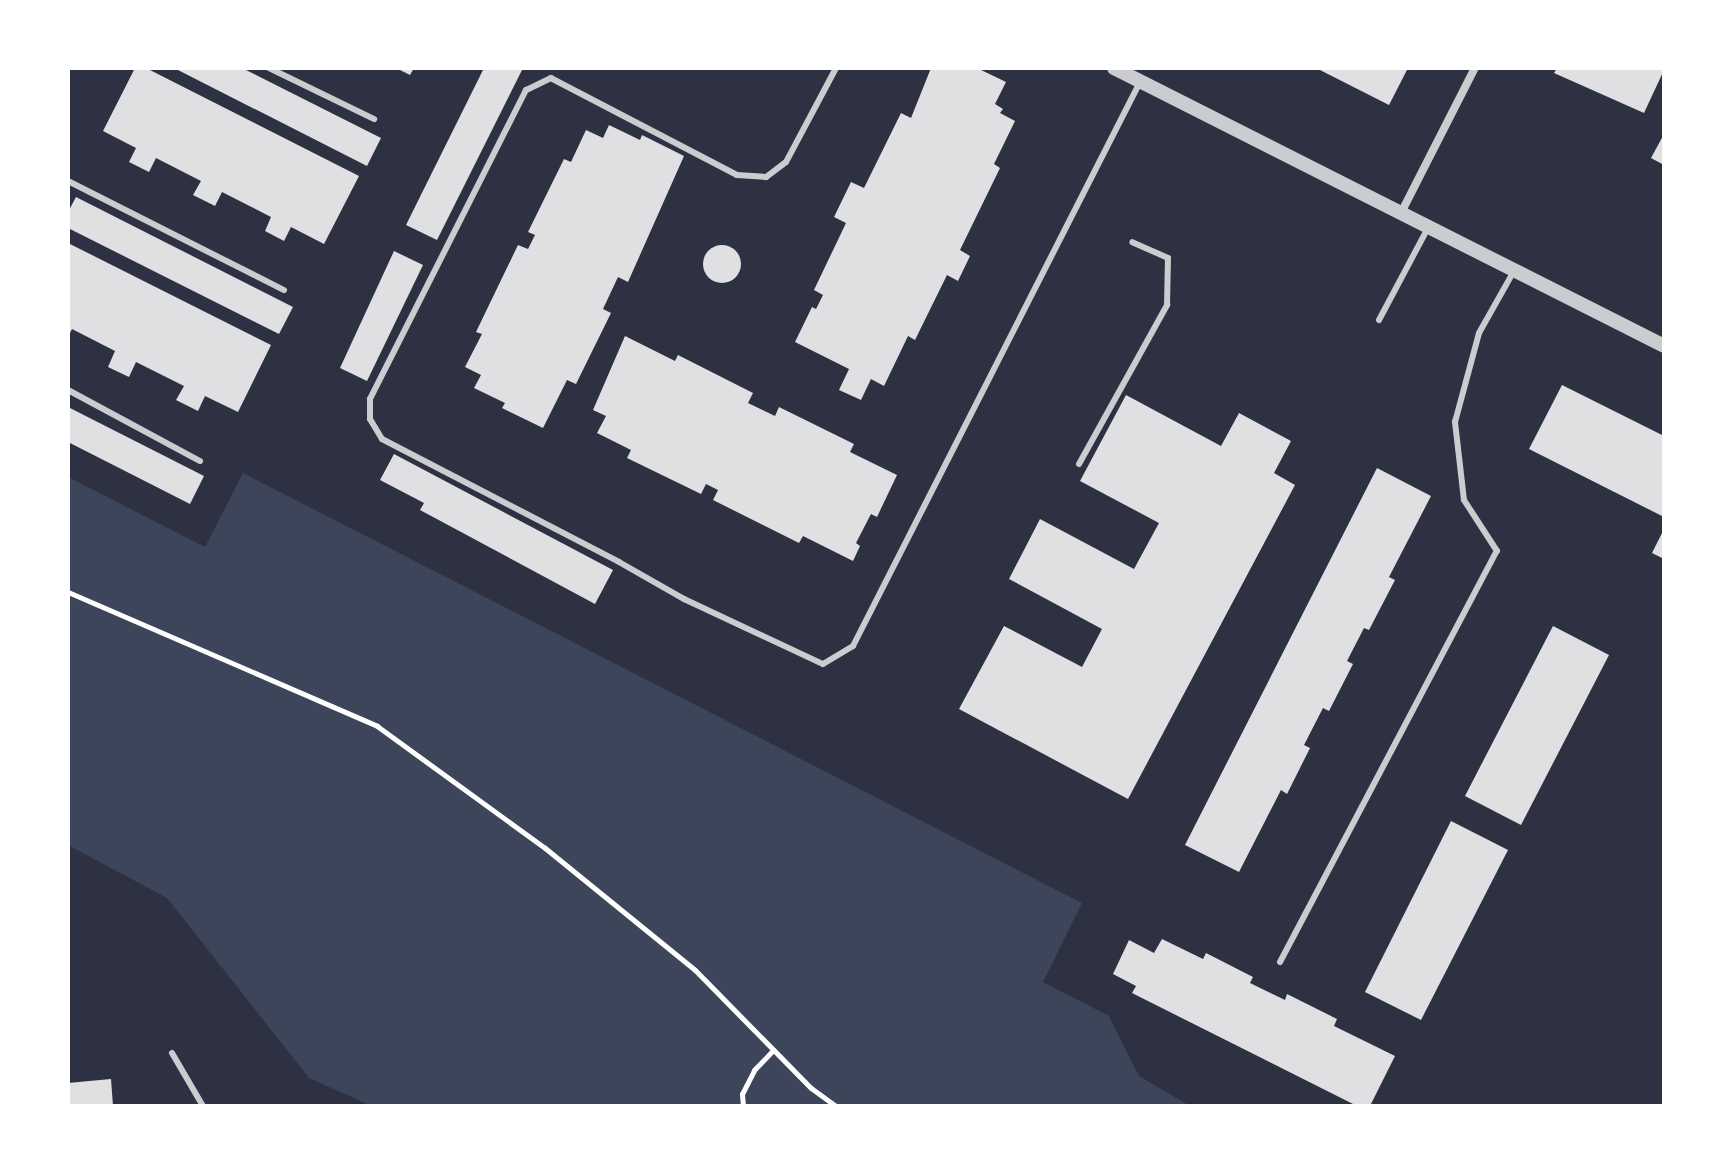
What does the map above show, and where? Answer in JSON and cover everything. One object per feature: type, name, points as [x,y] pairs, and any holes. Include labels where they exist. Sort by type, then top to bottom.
[{"type":"street","points":[[1114,68],[1664,346]]},
{"type":"street","points":[[1402,211],[1475,68]]},
{"type":"lane","points":[[269,68],[374,119]]},
{"type":"lane","points":[[836,68],[786,162],[766,177],[737,175],[551,78],[526,90],[370,399],[370,419],[382,439],[684,599],[823,664],[853,646],[1140,82]]},
{"type":"lane","points":[[68,181],[284,290]]},
{"type":"lane","points":[[1379,320],[1429,226]]},
{"type":"lane","points":[[1079,464],[1167,303],[1168,258],[1132,242]]},
{"type":"lane","points":[[1280,962],[1497,551],[1464,500],[1455,422],[1479,333],[1515,269]]},
{"type":"lane","points":[[68,390],[200,461]]},
{"type":"lane","points":[[172,1053],[203,1106]]},
{"type":"path","points":[[68,592],[377,726],[545,848],[695,970],[811,1088],[836,1106]]},
{"type":"path","points":[[743,1106],[742,1094],[754,1070],[773,1050]]},
{"type":"shaded area","points":[[243,473],[1082,903],[1043,982],[1109,1016],[1139,1076],[1190,1106],[372,1106],[309,1078],[167,898],[68,845],[68,477],[205,547]]},
{"type":"building","points":[[135,68],[146,68],[359,176],[324,244],[291,227],[284,241],[265,231],[271,217],[222,192],[215,206],[193,195],[201,181],[156,158],[149,172],[129,162],[136,148],[103,131]]},
{"type":"building","points":[[174,68],[242,68],[381,138],[367,166]]},
{"type":"building","points":[[396,68],[414,68],[410,75]]},
{"type":"building","points":[[484,68],[523,68],[437,240],[406,225]]},
{"type":"building","points":[[931,68],[977,68],[1006,82],[995,104],[1003,109],[1000,113],[1015,121],[994,164],[1000,168],[960,250],[970,256],[958,281],[947,275],[915,340],[908,336],[884,386],[871,379],[861,400],[839,390],[849,369],[795,342],[812,307],[816,309],[823,295],[814,290],[846,223],[834,217],[851,182],[864,188],[901,113],[911,118]]},
{"type":"building","points":[[1316,68],[1408,68],[1389,105]]},
{"type":"building","points":[[1557,68],[1664,70],[1644,113],[1554,73]]},
{"type":"building","points":[[609,125],[640,140],[642,135],[684,156],[628,282],[618,277],[603,309],[611,313],[576,384],[567,380],[543,428],[502,408],[505,403],[474,388],[481,375],[465,367],[482,334],[476,332],[518,245],[528,249],[535,235],[528,232],[564,159],[571,162],[586,130],[603,138]]},
{"type":"building","points":[[1664,134],[1664,165],[1651,158]]},
{"type":"building","points":[[76,197],[293,307],[279,334],[68,228],[68,212]]},
{"type":"building","points":[[68,243],[271,345],[238,412],[205,396],[198,411],[176,400],[184,386],[136,362],[129,377],[108,367],[115,351],[72,329],[68,337]]},
{"type":"building","points":[[722,245],[736,250],[741,264],[736,278],[722,283],[708,278],[703,264],[708,250]]},
{"type":"building","points":[[394,251],[423,265],[367,381],[340,368]]},
{"type":"building","points":[[625,336],[675,361],[678,355],[753,393],[748,403],[775,416],[779,407],[854,444],[850,452],[897,475],[877,517],[871,514],[856,543],[860,546],[853,561],[803,536],[799,543],[713,500],[718,490],[706,484],[701,494],[627,458],[631,450],[597,433],[606,416],[593,410]]},
{"type":"building","points":[[1562,385],[1664,436],[1664,517],[1529,449]]},
{"type":"building","points":[[1126,395],[1221,446],[1239,413],[1291,441],[1274,473],[1295,485],[1128,799],[959,709],[1004,626],[1082,667],[1102,629],[1009,579],[1040,519],[1134,569],[1159,523],[1080,481]]},
{"type":"building","points":[[68,407],[204,476],[190,504],[68,442]]},
{"type":"building","points":[[394,454],[613,570],[595,604],[420,510],[424,503],[380,480]]},
{"type":"building","points":[[1377,468],[1431,496],[1389,577],[1395,580],[1369,630],[1364,628],[1347,661],[1353,664],[1329,711],[1323,708],[1304,745],[1310,748],[1287,794],[1281,790],[1239,872],[1185,845]]},
{"type":"building","points":[[1664,529],[1664,559],[1652,553]]},
{"type":"building","points":[[1553,626],[1609,655],[1521,825],[1465,796]]},
{"type":"building","points":[[1451,821],[1508,850],[1421,1020],[1365,992]]},
{"type":"building","points":[[1162,939],[1203,959],[1206,953],[1253,977],[1250,983],[1285,1000],[1287,994],[1337,1019],[1334,1026],[1395,1056],[1370,1106],[1357,1106],[1132,993],[1136,986],[1113,974],[1129,940],[1154,953]]},
{"type":"building","points":[[111,1079],[113,1106],[68,1106],[68,1083]]}]
